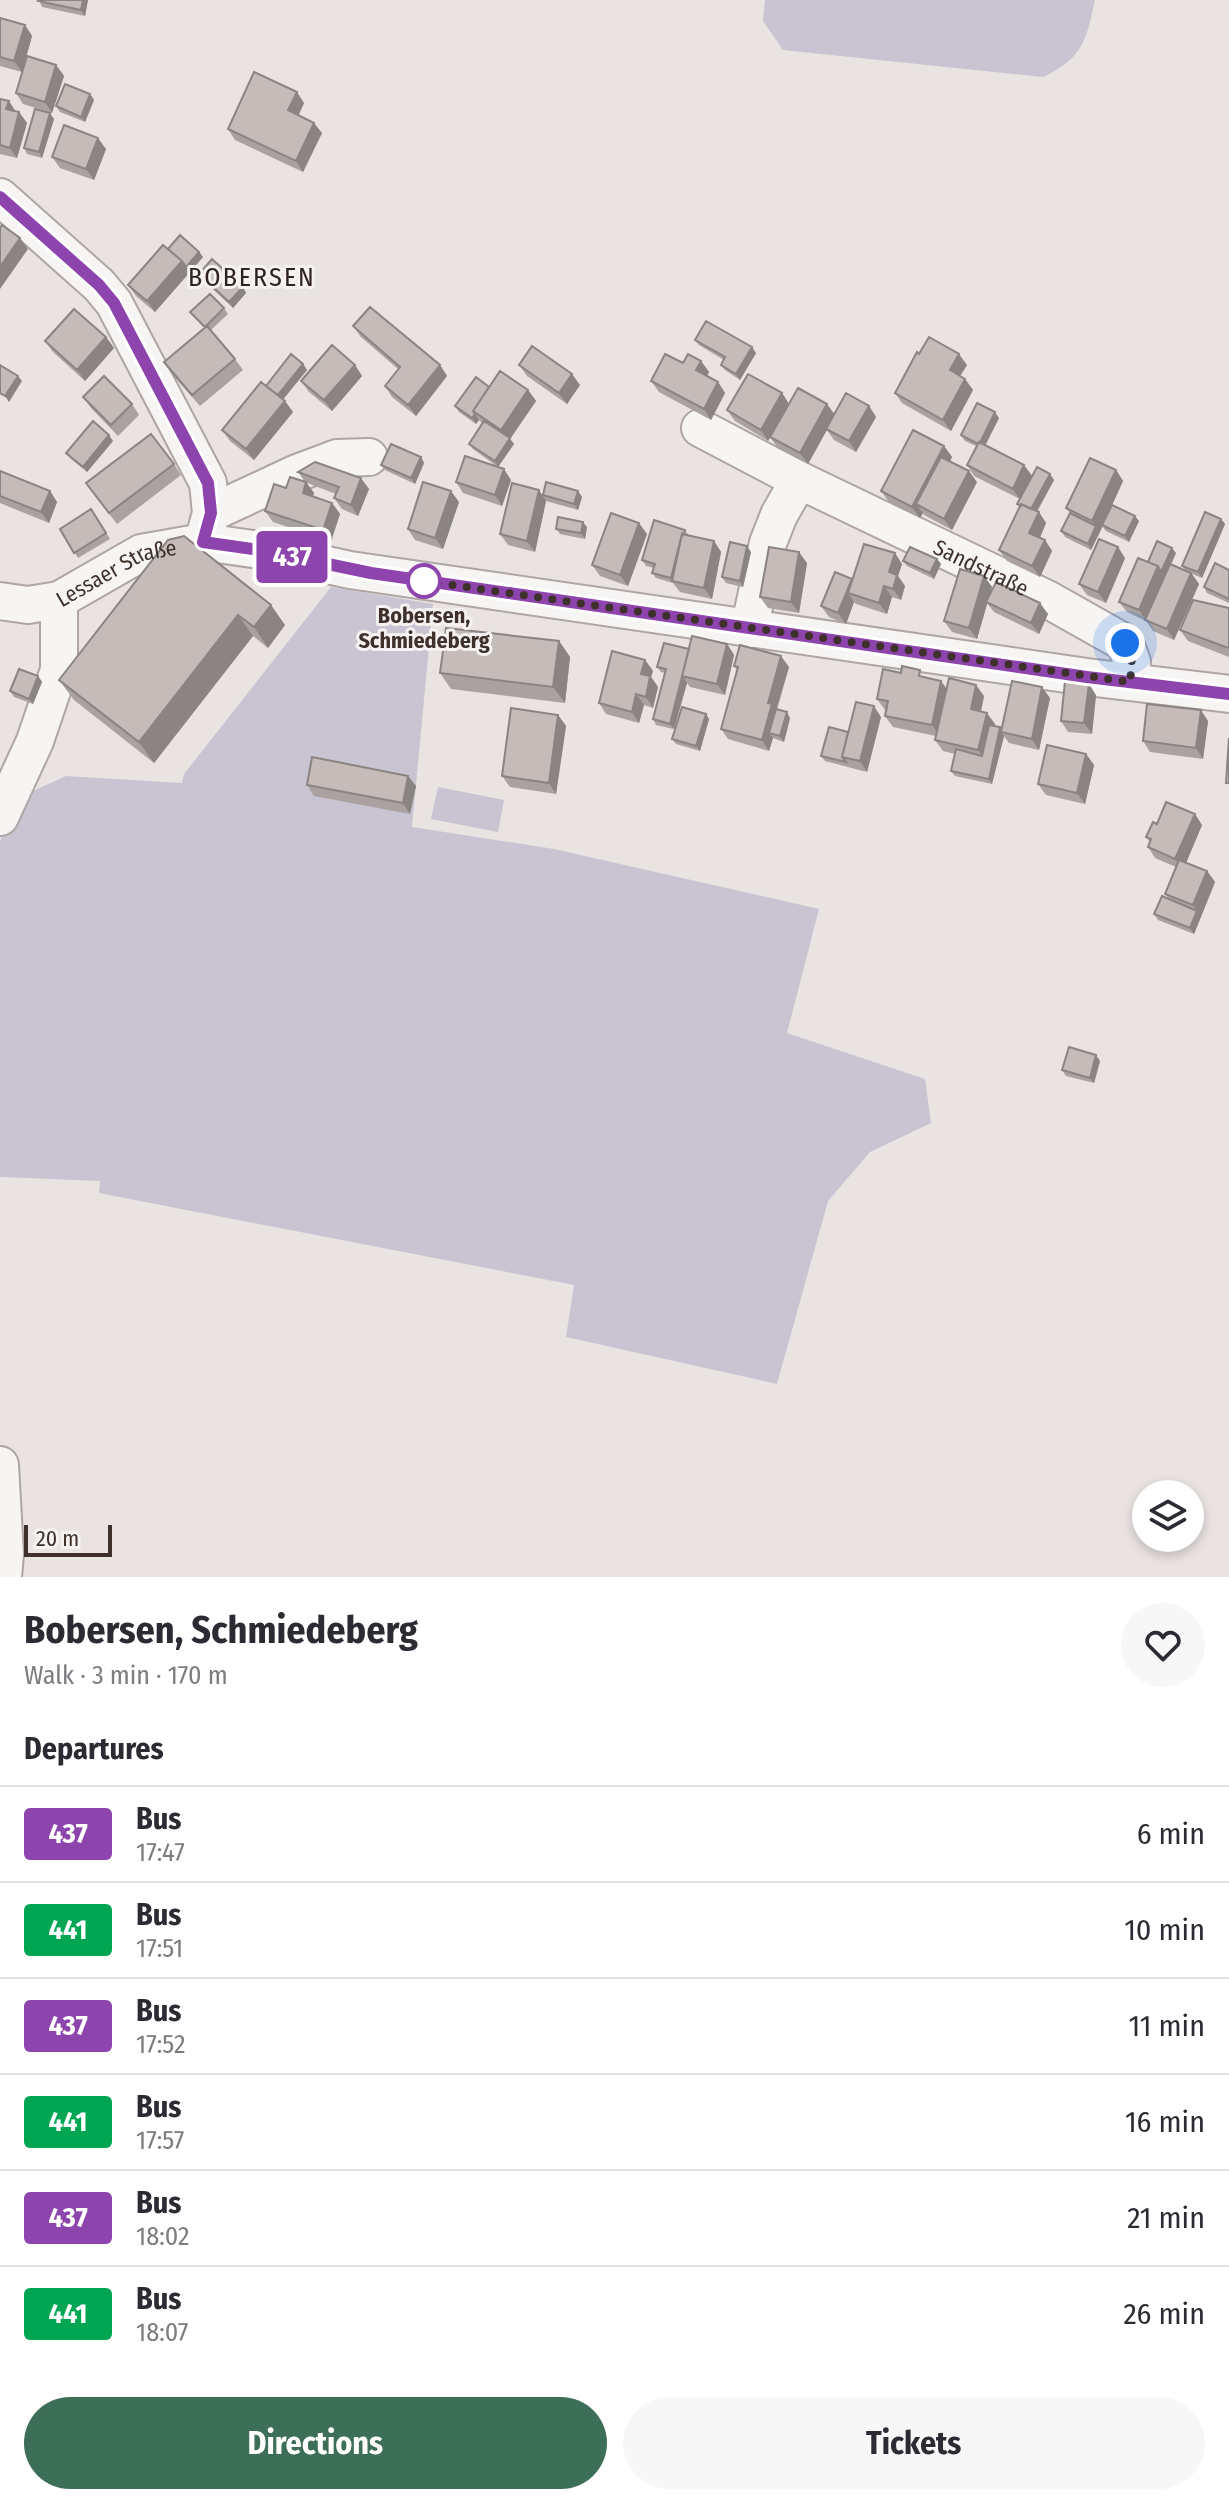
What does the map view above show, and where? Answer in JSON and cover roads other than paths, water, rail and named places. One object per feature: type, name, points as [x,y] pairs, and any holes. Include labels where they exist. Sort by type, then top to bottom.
[{"type":"street","points":[[0,197],[99,285],[114,303],[208,483],[207,527]]},
{"type":"street","name":"Sandstraße","points":[[700,428],[799,480],[1047,599],[1125,643],[1132,662],[1130,682]]},
{"type":"street","points":[[207,527],[297,473],[337,458],[369,457]]},
{"type":"street","points":[[749,629],[768,543],[779,515],[799,480]]},
{"type":"street","name":"Lessaer Straße","points":[[0,601],[28,605],[59,600],[141,553],[207,527],[260,550],[350,570],[749,629],[1229,694]]},
{"type":"street","points":[[0,817],[35,741],[59,670],[59,600]]},
{"type":"street","points":[[0,1465],[5,1554],[3,1577]]},
{"type":"place","name":"Bobersen, Schmiedeberg","points":[[424,581]]},
{"type":"district","name":"BOBERSEN","points":[[252,277]]}]
